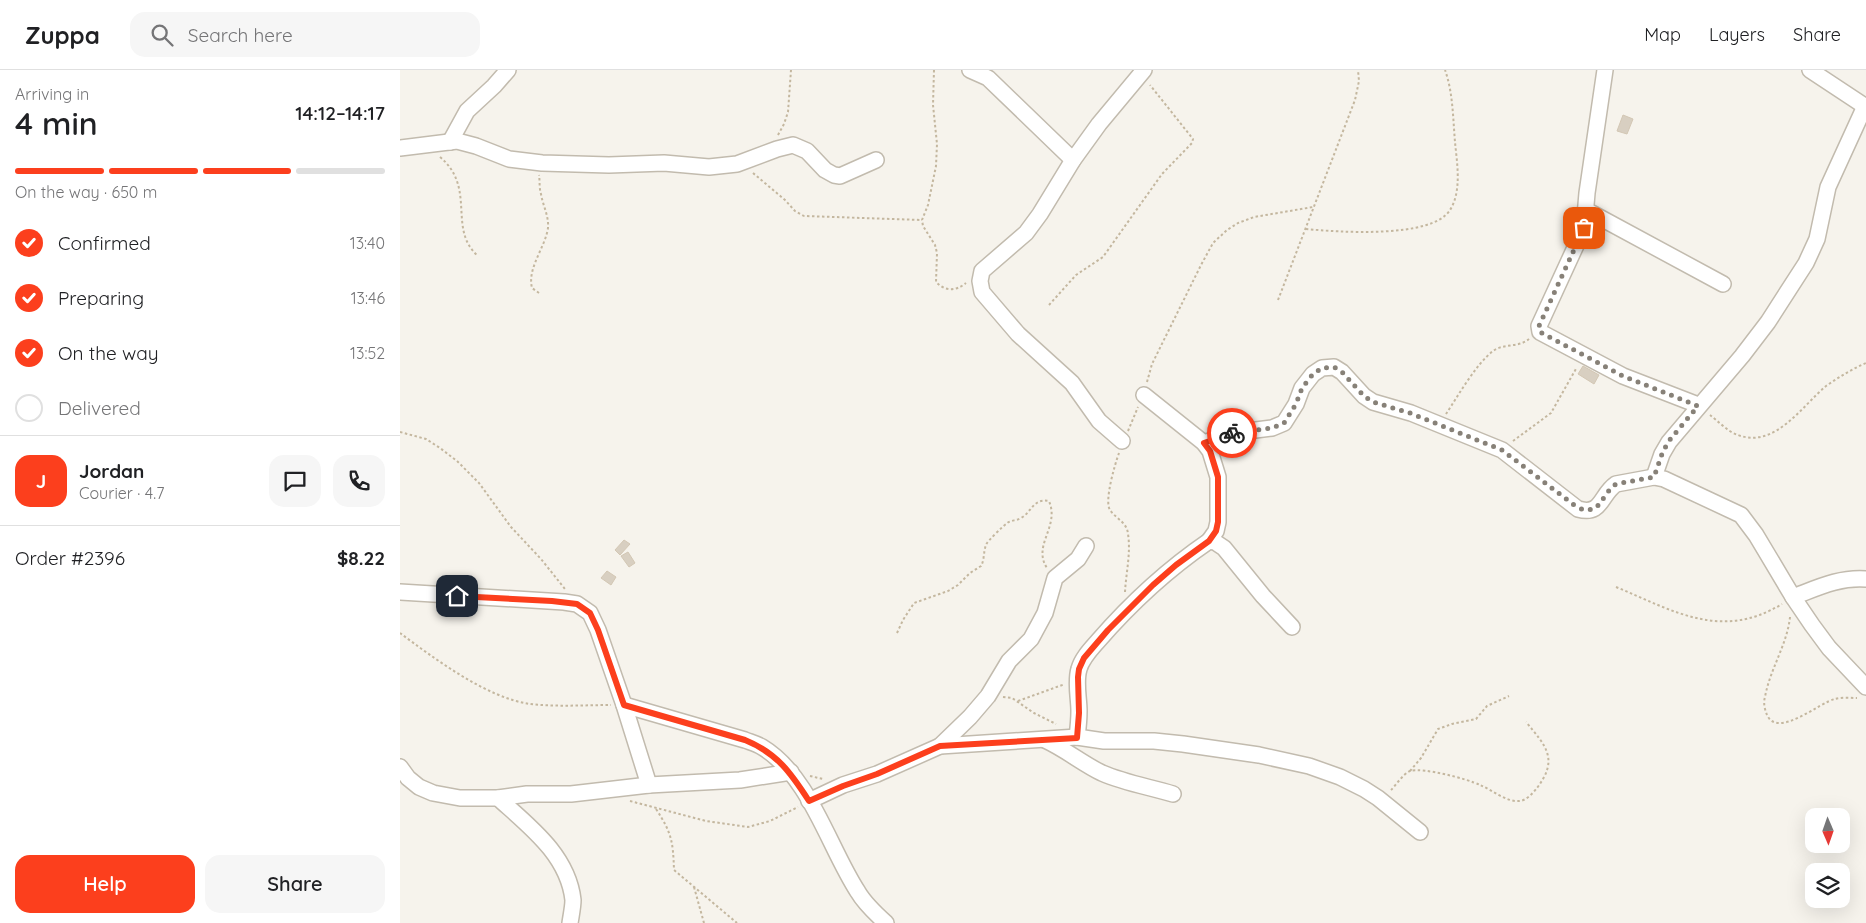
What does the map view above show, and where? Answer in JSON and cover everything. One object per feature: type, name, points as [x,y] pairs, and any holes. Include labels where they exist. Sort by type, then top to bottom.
[{"type":"street","points":[[450,142],[467,111],[508,70]]},
{"type":"street","points":[[970,70],[992,74],[1073,160]]},
{"type":"street","points":[[1605,70],[1587,193],[1584,228],[1539,326],[1540,332],[1623,376],[1698,406]]},
{"type":"street","points":[[1654,477],[1668,442],[1742,356],[1768,322],[1806,263],[1817,239],[1828,187],[1866,107],[1810,70]]},
{"type":"street","points":[[1122,442],[1099,421],[1072,382],[1018,334],[982,292],[980,281],[982,270],[1026,233],[1073,160],[1099,124],[1142,72]]},
{"type":"street","points":[[400,148],[461,142],[509,158],[537,163],[609,165],[664,163],[709,167],[741,163],[768,152],[797,146],[807,151],[825,170],[840,176],[876,160]]},
{"type":"street","points":[[1586,210],[1723,284]]},
{"type":"street","points":[[1204,443],[1232,433],[1272,428],[1284,423],[1296,404],[1302,388],[1313,374],[1322,368],[1334,367],[1342,372],[1364,396],[1373,402],[1410,413],[1502,450],[1530,470],[1568,502],[1586,511],[1593,510],[1600,504],[1616,484],[1654,477],[1664,479],[1741,515],[1756,535],[1793,597],[1829,648],[1865,693]]},
{"type":"street","points":[[1077,738],[1079,713],[1078,677],[1084,658],[1123,614],[1176,565],[1209,541],[1216,531],[1218,522],[1218,477],[1210,451],[1204,443],[1144,395]]},
{"type":"street","points":[[1209,541],[1215,542],[1224,548],[1263,596],[1292,627]]},
{"type":"street","points":[[809,801],[940,746],[970,718],[988,696],[1009,660],[1030,639],[1039,626],[1050,598],[1055,578],[1078,560],[1086,546]]},
{"type":"street","points":[[1793,597],[1834,581],[1850,578],[1866,579]]},
{"type":"street","points":[[400,592],[552,601],[577,604],[590,613],[598,630],[624,705],[649,785]]},
{"type":"street","points":[[624,705],[753,743],[771,754],[791,772],[809,801],[858,894],[886,923]]},
{"type":"street","points":[[940,746],[1077,738],[1184,744],[1259,755],[1309,766],[1364,789],[1420,832]]},
{"type":"street","points":[[1044,739],[1106,774],[1173,794]]},
{"type":"street","points":[[400,767],[419,788],[433,793],[460,798],[498,798],[527,794],[571,794],[649,785],[740,780],[791,772]]},
{"type":"street","points":[[498,798],[547,845],[562,866],[570,883],[573,902],[570,923]]},
{"type":"path","points":[[768,152],[784,124],[788,112],[791,70]]},
{"type":"path","points":[[934,70],[933,106],[937,144],[936,166],[928,205],[922,220],[923,226],[935,245],[937,253],[936,282],[941,287],[949,290],[960,288],[982,270]]},
{"type":"path","points":[[1278,300],[1355,100],[1359,81],[1358,70]]},
{"type":"path","points":[[1306,229],[1364,232],[1399,230],[1426,226],[1439,220],[1450,210],[1456,195],[1458,174],[1445,70]]},
{"type":"path","points":[[1049,305],[1076,274],[1103,256],[1162,174],[1192,143],[1193,139],[1142,72]]},
{"type":"path","points":[[440,157],[447,162],[457,177],[462,198],[464,237],[470,249],[478,256]]},
{"type":"path","points":[[537,163],[540,193],[548,225],[531,277],[532,288],[539,293]]},
{"type":"path","points":[[741,163],[804,216],[922,220]]},
{"type":"path","points":[[1123,614],[1129,552],[1128,533],[1125,524],[1112,512],[1107,503],[1122,442],[1144,395],[1152,364],[1213,243],[1238,223],[1254,217],[1313,208]]},
{"type":"path","points":[[1439,424],[1472,376],[1494,351],[1502,347],[1520,345],[1540,332]]},
{"type":"path","points":[[1502,450],[1551,413],[1584,356]]},
{"type":"path","points":[[1698,406],[1738,435],[1758,437],[1779,429],[1790,422],[1803,407],[1826,387],[1848,372],[1866,363]]},
{"type":"path","points":[[400,432],[426,439],[457,461],[479,483],[511,527],[577,604]]},
{"type":"path","points":[[897,634],[906,614],[914,603],[948,591],[958,585],[970,573],[981,566],[985,556],[985,547],[990,539],[1006,523],[1020,519],[1034,504],[1043,500],[1049,501],[1053,515],[1042,547],[1042,557],[1048,571],[1055,578]]},
{"type":"path","points":[[1616,587],[1686,616],[1714,622],[1752,617],[1778,606],[1793,597]]},
{"type":"path","points":[[1793,597],[1790,626],[1764,697],[1765,710],[1769,718],[1772,722],[1778,724],[1790,721],[1835,699],[1865,693]]},
{"type":"path","points":[[400,633],[456,672],[504,697],[529,703],[553,705],[624,705]]},
{"type":"path","points":[[1018,701],[1052,690],[1078,677]]},
{"type":"path","points":[[988,696],[1006,697],[1018,701],[1034,713],[1057,724]]},
{"type":"path","points":[[1378,798],[1390,791],[1410,771],[1421,758],[1438,730],[1452,724],[1476,719],[1487,706],[1509,696]]},
{"type":"path","points":[[1410,771],[1419,770],[1464,779],[1511,800],[1525,800],[1546,777],[1548,768],[1548,757],[1543,742],[1526,722]]},
{"type":"path","points":[[791,772],[821,778],[843,786]]},
{"type":"path","points":[[623,798],[706,822],[748,826],[770,821],[809,801]]},
{"type":"path","points":[[656,809],[668,827],[673,844],[674,870],[737,923]]},
{"type":"path","points":[[694,887],[704,923]]},
{"type":"building","points":[[1623,115],[1633,119],[1627,134],[1617,131]]},
{"type":"building","points":[[1583,366],[1599,375],[1594,384],[1578,374]]},
{"type":"building","points":[[624,540],[630,544],[620,555],[615,550]]},
{"type":"building","points":[[628,552],[635,563],[629,567],[621,556]]},
{"type":"building","points":[[607,571],[616,577],[611,585],[601,578]]},
{"type":"way so far","points":[[1232,433],[1272,428],[1284,423],[1296,404],[1302,388],[1313,374],[1322,368],[1334,367],[1342,372],[1364,396],[1373,402],[1410,413],[1502,450],[1530,470],[1568,502],[1586,511],[1593,510],[1600,504],[1616,484],[1654,477],[1668,442],[1698,406],[1623,376],[1540,332],[1539,326],[1584,228]]},
{"type":"route","points":[[457,596],[577,604],[590,613],[598,630],[624,705],[745,740],[762,747],[791,772],[809,801],[940,746],[1077,738],[1079,713],[1078,677],[1084,658],[1108,630],[1153,585],[1176,565],[1209,541],[1216,531],[1218,522],[1218,477],[1210,451],[1204,443],[1232,433]]}]
